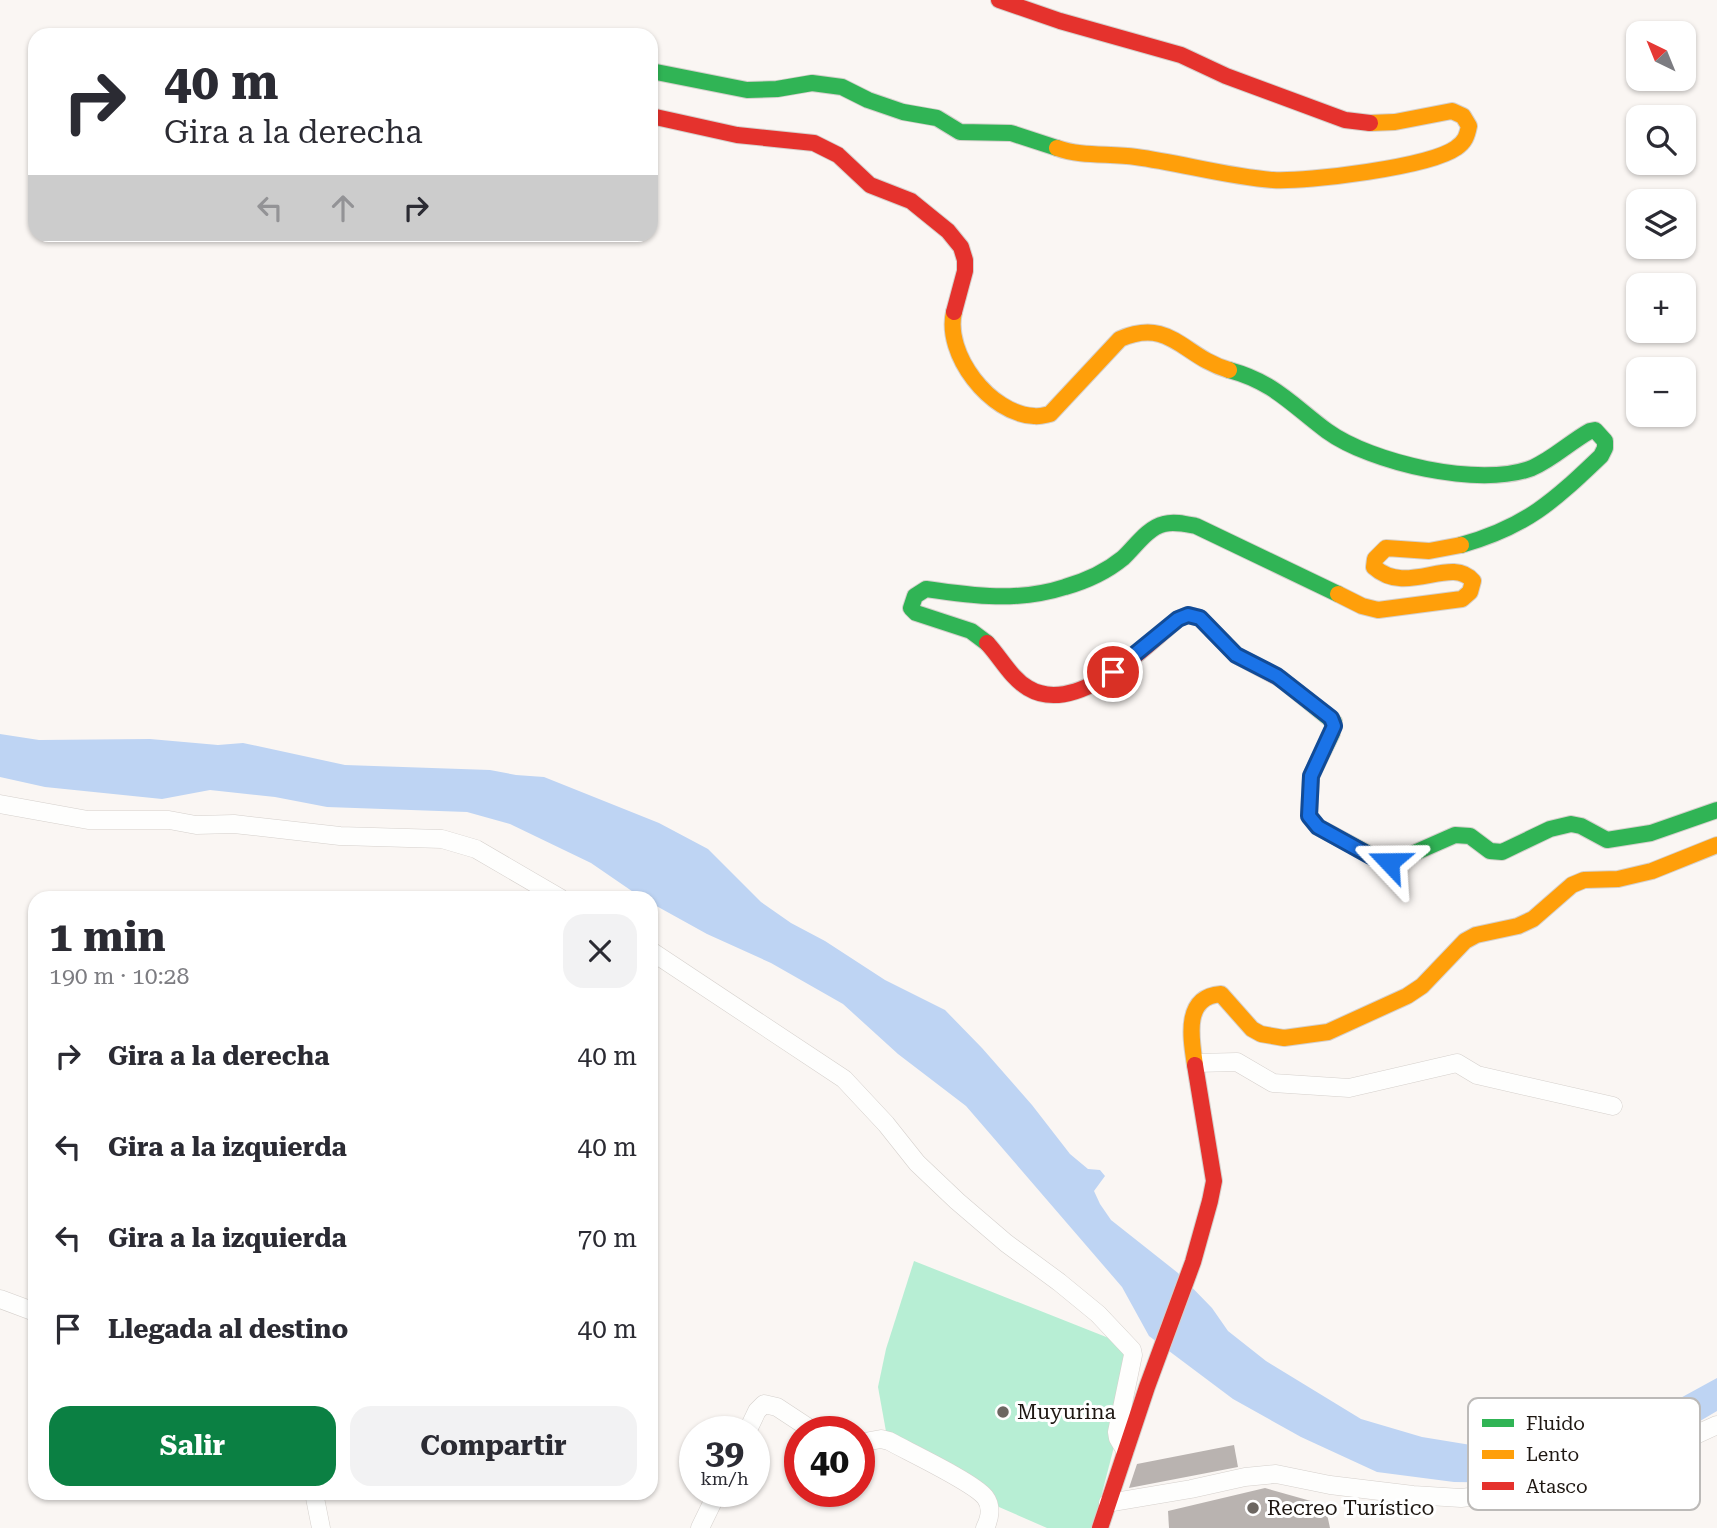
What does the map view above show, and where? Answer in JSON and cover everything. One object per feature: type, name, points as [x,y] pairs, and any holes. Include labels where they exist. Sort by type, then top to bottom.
[{"type":"street","points":[[658,72],[747,90],[777,89],[812,83],[842,87],[867,100],[903,112],[937,118],[960,132],[1011,133],[1068,152],[1133,156],[1274,180],[1326,177],[1419,163],[1455,149],[1467,138],[1469,127],[1463,116],[1452,111],[1395,122],[1345,120],[1238,80],[1181,55],[999,0]]},
{"type":"street","points":[[658,118],[731,134],[823,146],[876,189],[910,200],[952,235],[963,250],[966,266],[964,282],[951,328],[958,357],[968,372],[997,401],[1029,416],[1044,417],[1050,414],[1120,340],[1131,333],[1152,330],[1173,338],[1215,366],[1262,381],[1321,427],[1351,446],[1383,457],[1465,475],[1509,473],[1539,465],[1595,430],[1605,441],[1601,456],[1552,502],[1524,521],[1472,541],[1435,550],[1386,548],[1375,559],[1374,567],[1384,576],[1416,579],[1456,571],[1464,572],[1473,581],[1469,596],[1462,599],[1378,610],[1362,606],[1196,526],[1177,521],[1160,524],[1146,533],[1127,554],[1106,570],[1062,589],[1030,597],[994,598],[920,590],[911,608],[915,613],[923,618],[967,628],[991,646],[1016,677],[1031,690],[1052,694],[1070,693],[1089,686],[1113,672],[1178,619],[1188,615],[1200,618],[1236,655],[1277,676],[1331,718],[1334,726],[1311,776],[1309,816],[1318,827],[1374,858],[1389,862],[1455,835],[1469,836],[1490,851],[1502,852],[1550,829],[1570,824],[1581,826],[1607,840],[1651,833],[1717,810]]},
{"type":"street","points":[[0,804],[88,820],[169,820],[196,825],[234,824],[340,836],[442,839],[476,849],[548,891]]},
{"type":"street","points":[[1100,1528],[1211,1201],[1214,1181],[1191,1039],[1193,1015],[1203,998],[1208,995],[1221,995],[1227,998],[1252,1030],[1272,1037],[1328,1032],[1407,996],[1422,986],[1465,941],[1476,935],[1518,926],[1533,919],[1572,885],[1584,880],[1618,879],[1652,871],[1717,845]]},
{"type":"street","points":[[658,956],[844,1079],[886,1124],[917,1163],[957,1201],[1006,1243],[1098,1314],[1132,1350],[1133,1355],[1118,1432],[1118,1438],[1125,1450]]},
{"type":"street","points":[[1196,1063],[1237,1062],[1273,1083],[1349,1088],[1457,1063],[1477,1075],[1613,1106]]},
{"type":"street","points":[[0,1299],[28,1309]]},
{"type":"street","points":[[755,1416],[764,1404],[777,1407],[791,1416]]},
{"type":"street","points":[[1700,1433],[1717,1425]]},
{"type":"street","points":[[875,1440],[889,1441],[984,1495],[990,1510],[985,1528]]},
{"type":"street","points":[[1108,1503],[1245,1477],[1276,1475],[1413,1495],[1468,1497]]},
{"type":"street","points":[[315,1500],[321,1528]]},
{"type":"street","points":[[700,1528],[710,1507]]},
{"type":"green space","name":"Muyurina","points":[[914,1261],[1139,1350],[1093,1528],[1047,1528],[969,1494],[887,1437],[878,1387],[886,1349]]},
{"type":"water","points":[[0,734],[39,740],[150,739],[218,745],[243,743],[345,765],[490,770],[544,777],[659,823],[708,849],[761,902],[791,923],[825,941],[885,980],[945,1010],[1032,1105],[1070,1154],[1088,1169],[1100,1170],[1105,1176],[1094,1191],[1111,1220],[1178,1273],[1212,1308],[1228,1331],[1266,1361],[1361,1419],[1422,1437],[1468,1445],[1468,1482],[1377,1472],[1301,1437],[1233,1399],[1149,1336],[1122,1287],[966,1106],[898,1054],[843,1004],[771,963],[707,934],[658,907],[658,891],[632,891],[591,863],[510,824],[467,812],[327,807],[275,797],[210,790],[162,799],[45,787],[0,777]]},
{"type":"water","points":[[1717,1378],[1717,1411],[1700,1421],[1700,1398],[1680,1398]]},
{"type":"building","points":[[1234,1445],[1238,1467],[1129,1488],[1137,1464]]},
{"type":"building","name":"Recreo Turístico","points":[[1265,1488],[1325,1505],[1330,1528],[1169,1528],[1168,1511]]},
{"type":"traffic: fast","points":[[658,72],[747,90],[777,89],[812,83],[842,87],[868,100],[903,112],[937,118],[960,132],[1011,133],[1057,148]]},
{"type":"traffic: fast","points":[[1229,370],[1271,388],[1346,443],[1397,462],[1426,469],[1456,474],[1510,473],[1540,464],[1590,431],[1595,430],[1605,441],[1601,456],[1538,511],[1504,530],[1461,545]]},
{"type":"traffic: fast","points":[[987,643],[971,631],[916,613],[911,608],[915,596],[926,589],[1013,596],[1048,592],[1088,579],[1110,568],[1152,529],[1168,523],[1196,526],[1338,594]]},
{"type":"traffic: fast","points":[[1281,679],[1334,722],[1332,733],[1311,776],[1309,816],[1318,827],[1382,861],[1396,861],[1455,835],[1470,836],[1490,851],[1502,852],[1550,829],[1571,824],[1581,826],[1607,840],[1651,833],[1717,810]]},
{"type":"traffic: slow","points":[[1057,148],[1076,153],[1153,160],[1256,178],[1290,180],[1368,172],[1442,155],[1462,143],[1469,126],[1463,116],[1452,111],[1395,122],[1370,123]]},
{"type":"traffic: slow","points":[[954,312],[956,346],[963,363],[987,393],[1018,413],[1036,416],[1050,414],[1120,339],[1137,333],[1165,336],[1213,364],[1229,370]]},
{"type":"traffic: slow","points":[[1338,594],[1362,606],[1378,610],[1462,599],[1470,592],[1473,581],[1464,574],[1453,572],[1400,578],[1387,575],[1374,567],[1375,559],[1386,548],[1429,551],[1461,545]]},
{"type":"traffic: slow","points":[[1195,1065],[1192,1020],[1200,1003],[1209,997],[1221,994],[1252,1029],[1261,1034],[1284,1038],[1328,1032],[1407,996],[1422,986],[1465,941],[1476,935],[1518,926],[1533,919],[1572,885],[1584,880],[1618,879],[1652,871],[1717,845]]},
{"type":"traffic: jam","points":[[999,0],[1060,21],[1181,55],[1226,76],[1345,120],[1370,123]]},
{"type":"traffic: jam","points":[[658,118],[737,135],[814,143],[838,155],[870,185],[911,201],[948,231],[961,247],[965,271],[954,312]]},
{"type":"traffic: jam","points":[[987,643],[1011,673],[1028,688],[1047,695],[1067,694],[1088,687],[1108,675],[1178,619],[1188,615],[1200,618],[1236,655],[1281,679]]},
{"type":"traffic: jam","points":[[1100,1528],[1147,1387],[1193,1262],[1210,1201],[1214,1181],[1195,1065]]},
{"type":"place","name":"Muyurina","points":[[1003,1412]]},
{"type":"place","name":"Recreo Turístico","points":[[1253,1508]]},
{"type":"route","points":[[1113,672],[1178,619],[1188,615],[1206,622],[1236,655],[1277,676],[1331,718],[1334,722],[1332,733],[1311,776],[1309,816],[1318,827],[1374,858],[1389,862]]}]
